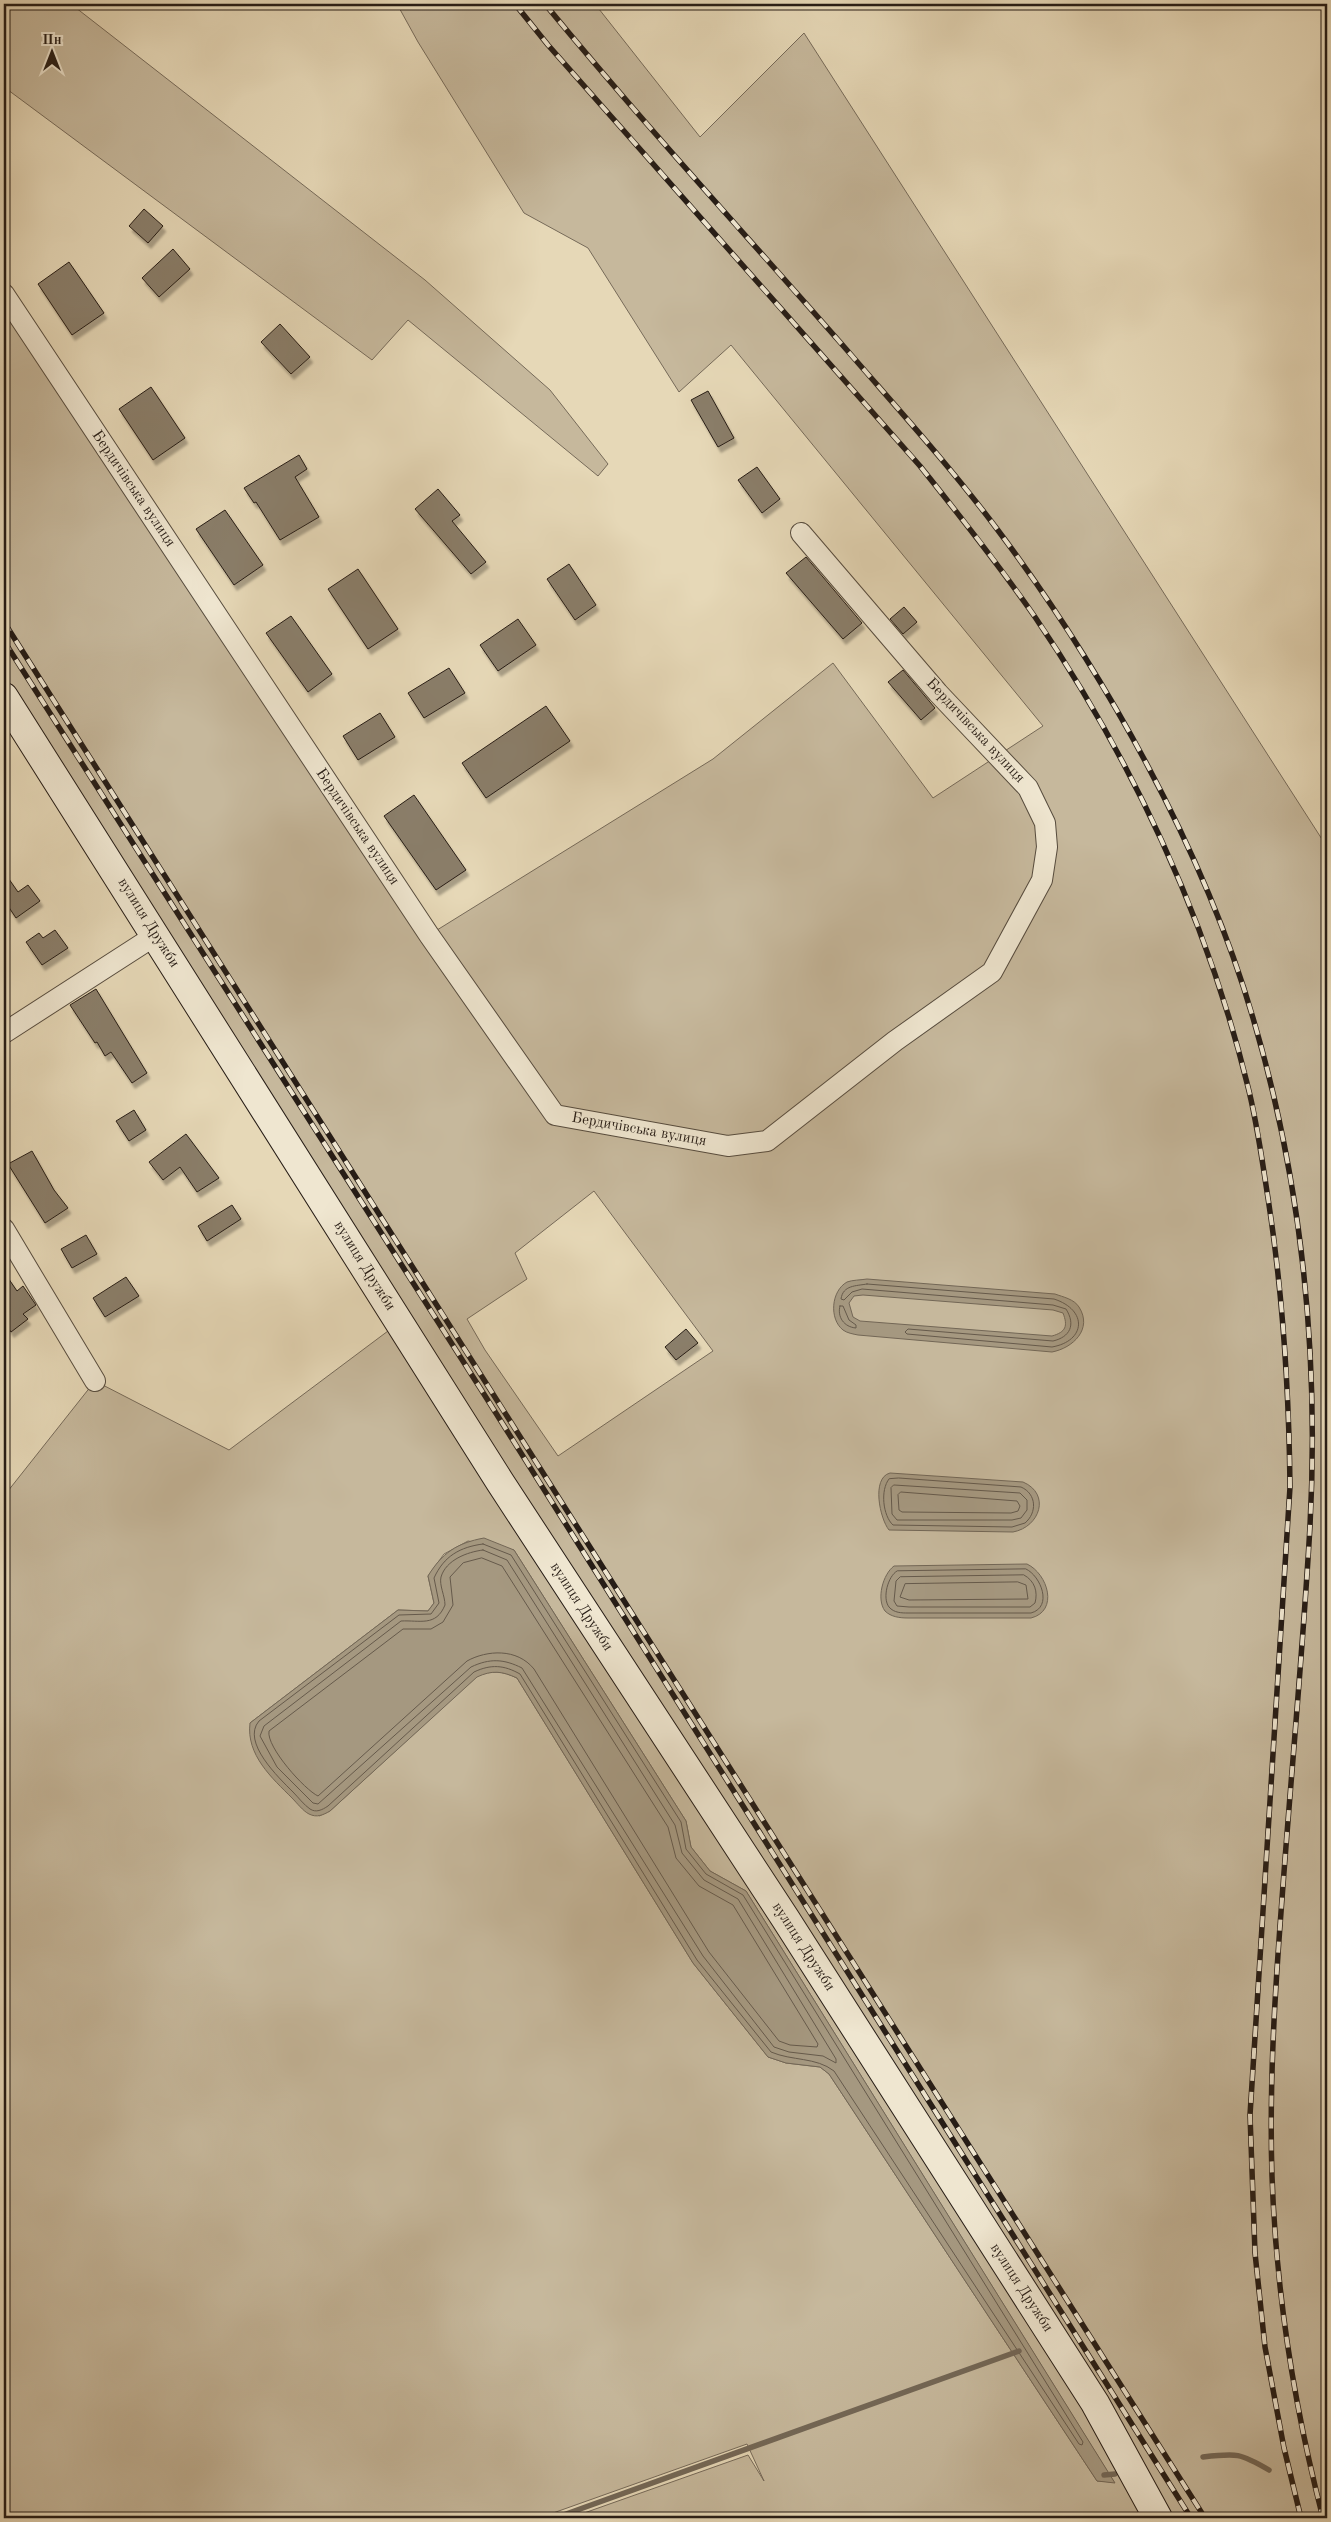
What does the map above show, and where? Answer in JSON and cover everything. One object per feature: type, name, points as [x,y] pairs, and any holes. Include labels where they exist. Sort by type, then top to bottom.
[{"type":"street","name":"Бердичівська вулиця","points":[[4,294],[429,935],[555,1115],[728,1146],[767,1141],[895,1041],[992,972],[1042,880],[1047,847],[1045,823],[1028,788],[938,694],[801,533]]},
{"type":"street","name":"вулиця Дружби","points":[[4,697],[500,1482],[785,1918],[1095,2403],[1158,2518]]},
{"type":"street","points":[[4,1033],[156,935]]},
{"type":"street","points":[[4,1229],[95,1381]]},
{"type":"shaded area","points":[[4,4],[71,4],[425,280],[550,390],[608,464],[598,476],[408,320],[372,360],[4,87]]},
{"type":"shaded area","points":[[397,4],[595,4],[700,137],[804,33],[1327,847],[1327,2518],[570,2518],[748,2455],[764,2481],[747,2444],[539,2518],[4,2518],[4,1496],[95,1381],[229,1450],[400,1322],[4,697],[4,294],[429,935],[713,759],[833,663],[933,798],[1043,726],[731,345],[679,392],[588,248],[524,213],[418,42]],"holes":[[[594,1191],[713,1351],[558,1456],[485,1350],[467,1319],[527,1279],[515,1253]],[[468,1541],[514,1550],[686,1821],[691,1847],[710,1871],[746,1891],[1114,2482],[1097,2481],[829,2074],[820,2067],[786,2063],[768,2057],[693,1963],[517,1678],[497,1672],[477,1676],[330,1811],[319,1816],[250,1723],[398,1610],[428,1611],[434,1603],[428,1576],[444,1554]]]},
{"type":"water","points":[[867,1279],[1055,1294],[1077,1304],[1083,1315],[1084,1323],[1079,1336],[1073,1342],[1060,1350],[1052,1352],[858,1335],[846,1332],[838,1325],[835,1319],[835,1298],[842,1286],[847,1282]],"holes":[[[863,1295],[1053,1310],[1063,1313],[1065,1328],[1060,1333],[1052,1336],[860,1321],[853,1317],[849,1303],[854,1296]]]},
{"type":"water","points":[[890,1473],[1023,1482],[1032,1487],[1037,1494],[1039,1510],[1030,1524],[1013,1532],[889,1530],[880,1508],[879,1490],[884,1476]]},
{"type":"water","points":[[484,1538],[514,1550],[686,1821],[691,1847],[710,1871],[746,1891],[1115,2483],[1097,2481],[829,2074],[820,2067],[786,2063],[768,2057],[693,1963],[517,1678],[497,1672],[477,1677],[330,1811],[322,1815],[315,1816],[305,1811],[262,1765],[252,1745],[250,1723],[398,1610],[428,1611],[434,1603],[428,1576],[433,1568],[451,1550],[474,1540]]},
{"type":"water","points":[[1027,1564],[1034,1569],[1045,1584],[1048,1600],[1040,1614],[1031,1618],[902,1618],[890,1615],[882,1606],[882,1587],[887,1575],[894,1566]]},
{"type":"building","points":[[144,209],[163,226],[148,243],[129,226]]},
{"type":"building","points":[[173,249],[190,269],[159,297],[142,278]]},
{"type":"building","points":[[69,262],[104,313],[72,335],[38,284]]},
{"type":"building","points":[[280,324],[310,357],[291,374],[261,342]]},
{"type":"building","points":[[151,387],[185,438],[153,460],[119,409]]},
{"type":"building","points":[[708,391],[734,438],[718,447],[691,400]]},
{"type":"building","points":[[299,455],[307,469],[295,477],[319,517],[280,540],[256,502],[254,503],[244,488]]},
{"type":"building","points":[[757,467],[780,499],[762,513],[738,480]]},
{"type":"building","points":[[438,489],[460,515],[452,521],[486,562],[471,574],[415,509]]},
{"type":"building","points":[[225,510],[263,565],[234,585],[196,529]]},
{"type":"building","points":[[806,557],[862,623],[843,639],[786,573]]},
{"type":"building","points":[[569,564],[596,605],[575,620],[547,579]]},
{"type":"building","points":[[358,569],[398,629],[368,649],[328,589]]},
{"type":"building","points":[[904,607],[917,622],[903,634],[890,619]]},
{"type":"building","points":[[291,616],[332,674],[308,692],[266,633]]},
{"type":"building","points":[[518,619],[536,645],[498,671],[480,645]]},
{"type":"building","points":[[449,668],[465,693],[424,718],[408,693]]},
{"type":"building","points":[[903,670],[935,708],[921,720],[888,682]]},
{"type":"building","points":[[546,706],[570,741],[486,798],[462,763]]},
{"type":"building","points":[[380,713],[395,737],[358,760],[343,736]]},
{"type":"building","points":[[414,795],[466,870],[436,890],[384,816]]},
{"type":"building","points":[[4,872],[18,892],[28,885],[40,901],[16,918],[4,900]]},
{"type":"building","points":[[55,930],[68,948],[42,965],[26,942],[39,933],[43,938]]},
{"type":"building","points":[[96,989],[147,1073],[132,1083],[111,1052],[105,1056],[70,1005]]},
{"type":"building","points":[[134,1110],[146,1130],[129,1141],[116,1121]]},
{"type":"building","points":[[186,1134],[219,1178],[197,1192],[180,1167],[163,1180],[149,1162]]},
{"type":"building","points":[[32,1151],[54,1190],[68,1208],[45,1223],[8,1164]]},
{"type":"building","points":[[232,1205],[241,1219],[207,1241],[198,1226]]},
{"type":"building","points":[[86,1235],[97,1254],[72,1268],[61,1249]]},
{"type":"building","points":[[4,1272],[17,1291],[23,1286],[36,1305],[23,1314],[28,1319],[11,1332],[4,1322]]},
{"type":"building","points":[[126,1277],[139,1296],[105,1317],[93,1298]]},
{"type":"building","points":[[686,1329],[698,1343],[676,1360],[665,1347]]},
{"type":"waterway","points":[[555,2518],[1019,2351]]},
{"type":"waterway","points":[[1203,2457],[1224,2455],[1244,2457],[1269,2470]]},
{"type":"waterway","points":[[1104,2475],[1115,2474]]},
{"type":"railway","points":[[515,4],[548,45],[920,466],[1035,617],[1103,726],[1162,841],[1210,960],[1230,1021],[1251,1097],[1261,1155],[1278,1270],[1287,1378],[1290,1487],[1250,2115],[1255,2253],[1265,2347],[1284,2448],[1301,2518]]},
{"type":"railway","points":[[545,4],[656,135],[942,460],[997,529],[1036,584],[1075,641],[1112,701],[1146,763],[1207,891],[1232,955],[1253,1018],[1270,1080],[1295,1206],[1309,1334],[1312,1398],[1310,1526],[1277,1968],[1273,2038],[1271,2141],[1274,2219],[1282,2306],[1303,2434],[1323,2518]]},
{"type":"railway","points":[[4,622],[1205,2518]]},
{"type":"railway","points":[[4,641],[482,1391],[1191,2518]]}]
